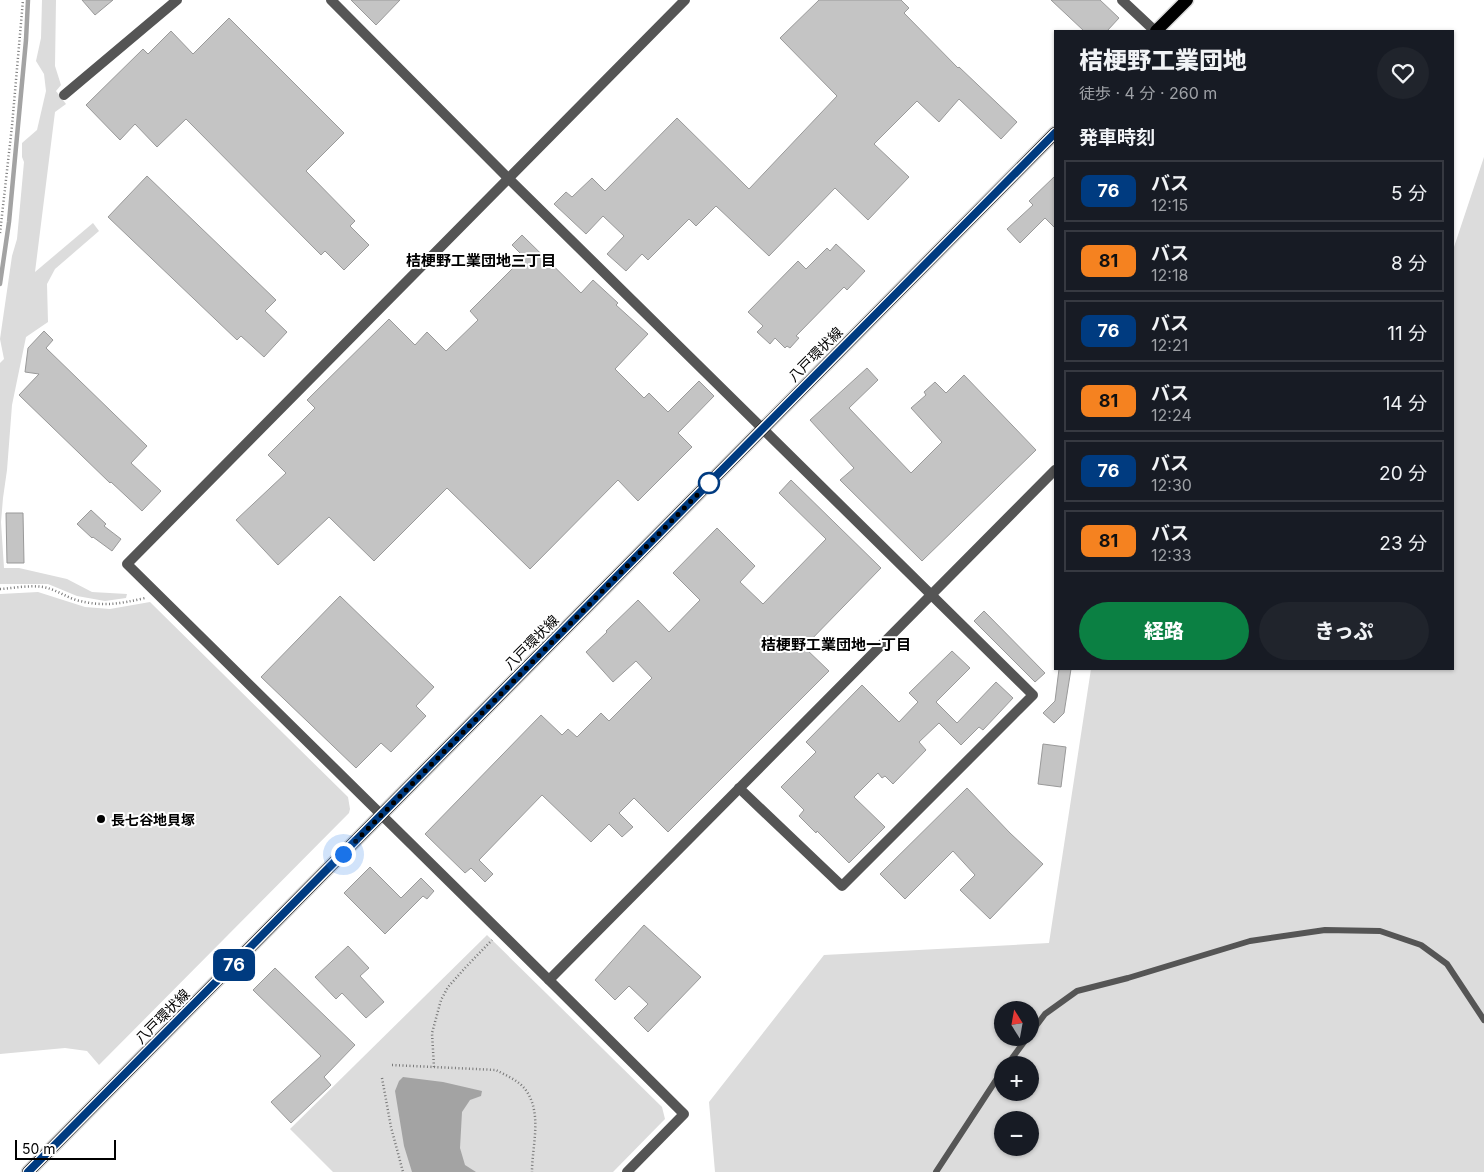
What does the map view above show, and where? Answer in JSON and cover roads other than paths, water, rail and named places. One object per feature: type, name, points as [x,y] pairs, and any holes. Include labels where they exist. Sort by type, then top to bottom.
[{"type":"main road","points":[[1156,30],[1187,0]]},
{"type":"main road","name":"八戸環状線","points":[[28,1172],[1054,134]]},
{"type":"street","points":[[64,95],[177,0]]},
{"type":"street","points":[[331,0],[508,178],[1033,695],[842,886],[739,788]]},
{"type":"street","points":[[627,1172],[684,1114],[127,564],[684,0]]},
{"type":"street","points":[[1122,0],[1154,30]]},
{"type":"street","points":[[550,980],[1054,471]]},
{"type":"lane","points":[[1039,1021],[1044,1014],[1077,991],[1128,978],[1250,941],[1325,930],[1380,930],[1421,945],[1447,964],[1484,1020]]},
{"type":"lane","points":[[936,1172],[994,1083]]},
{"type":"waterway","points":[[0,284],[9,222],[28,0]]},
{"type":"place","name":"長七谷地貝塚","points":[[101,819]]},
{"type":"district","name":"桔梗野工業団地三丁目","points":[[481,260]]},
{"type":"district","name":"桔梗野工業団地一丁目","points":[[836,644]]}]
